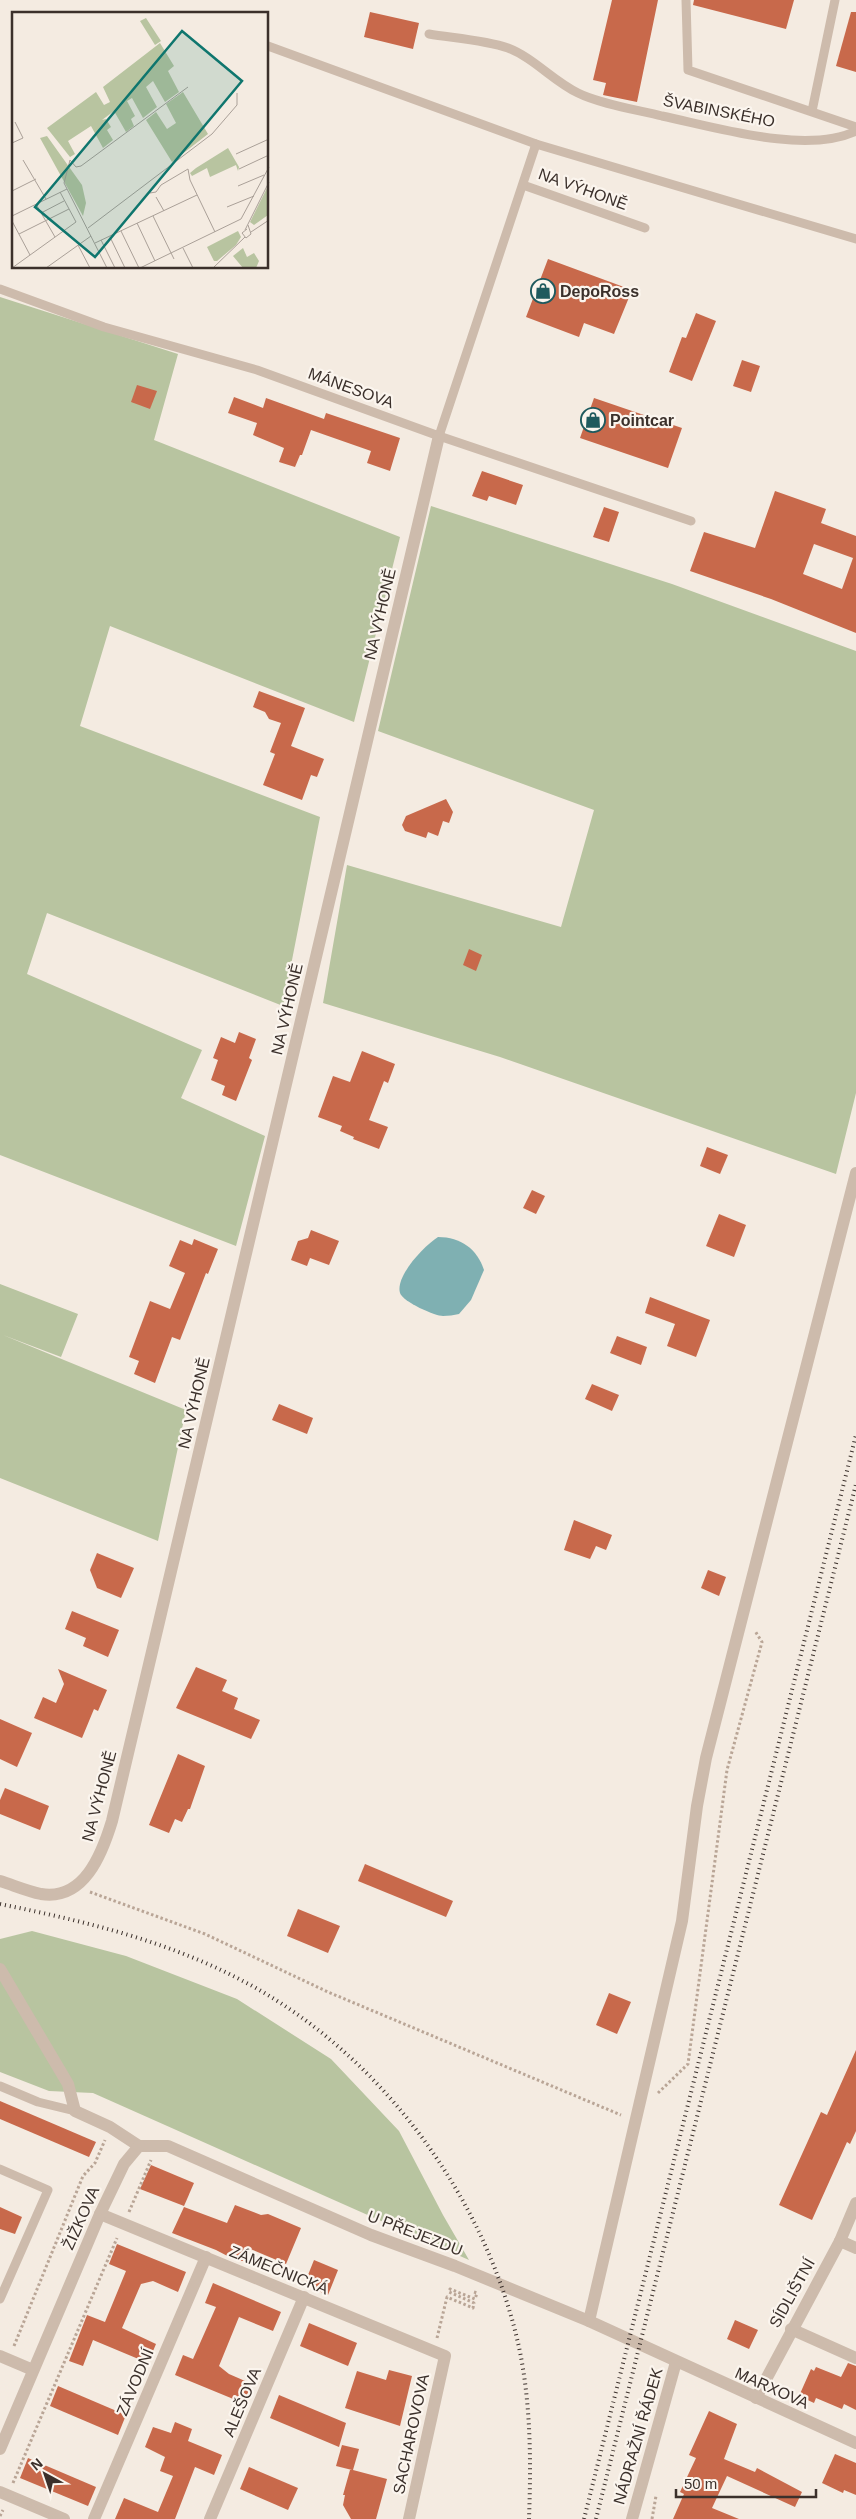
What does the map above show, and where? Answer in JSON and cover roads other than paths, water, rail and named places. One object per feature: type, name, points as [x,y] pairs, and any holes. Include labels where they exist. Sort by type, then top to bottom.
[{"type":"street","name":"NA VÝHONĚ","points":[[0,1881],[41,1894],[58,1894],[75,1887],[90,1873],[103,1850],[112,1821],[439,436]]},
{"type":"street","points":[[589,2321],[682,1921],[697,1806],[706,1758],[856,1173]]},
{"type":"street","points":[[0,1969],[68,2084],[75,2111],[110,2127],[139,2146]]},
{"type":"street","name":"U PŘEJEZDU","points":[[139,2146],[168,2146],[371,2235],[455,2266],[589,2321],[676,2362]]},
{"type":"street","name":"ŽIŽKOVA","points":[[0,2449],[100,2214],[124,2164],[139,2146]]},
{"type":"street","name":"SÍDLIŠTNÍ","points":[[756,2398],[791,2329],[840,2241],[856,2203]]},
{"type":"street","name":"ZÁMEČNICKÁ","points":[[100,2214],[440,2353]]},
{"type":"street","points":[[840,2241],[856,2248]]},
{"type":"street","name":"ZÁVODNÍ","points":[[94,2519],[206,2257]]},
{"type":"street","name":"ALEŠOVA","points":[[210,2519],[304,2297]]},
{"type":"street","points":[[791,2329],[856,2358]]},
{"type":"street","name":"SACHAROVOVA","points":[[409,2519],[440,2353]]},
{"type":"street","points":[[4,2358],[33,2370]]},
{"type":"street","name":"MARXOVA","points":[[676,2362],[856,2443]]},
{"type":"street","name":"NÁDRAŽNÍ ŘÁDEK","points":[[632,2519],[676,2362]]},
{"type":"street","points":[[4,2494],[64,2519]]},
{"type":"lane","points":[[686,0],[688,70],[856,127]]},
{"type":"lane","points":[[812,111],[835,0]]},
{"type":"lane","name":"ŠVABINSKÉHO","points":[[429,34],[507,48],[535,63],[578,94],[628,108],[764,138],[825,140],[844,137],[856,131]]},
{"type":"lane","points":[[269,46],[536,144],[856,239]]},
{"type":"lane","points":[[523,185],[536,144]]},
{"type":"lane","name":"NA VÝHONĚ","points":[[439,436],[523,185],[645,228]]},
{"type":"lane","name":"MÁNESOVA","points":[[0,289],[104,326],[257,370],[439,436],[691,521]]},
{"type":"lane","points":[[0,2086],[38,2102],[75,2111]]},
{"type":"lane","points":[[0,2169],[48,2190],[0,2299]]},
{"type":"water","points":[[438,1237],[454,1239],[467,1246],[477,1256],[484,1270],[471,1300],[459,1314],[443,1316],[433,1314],[402,1297],[400,1293],[402,1278],[406,1270],[419,1254]]},
{"type":"railway","points":[[584,2519],[856,1435]]},
{"type":"railway","points":[[596,2519],[856,1484]]},
{"type":"railway","points":[[0,1904],[62,1917],[123,1933],[183,1954],[241,1980],[292,2010],[339,2047],[382,2089],[421,2136],[454,2186],[482,2239],[505,2295],[524,2373],[530,2456],[529,2519]]},
{"type":"place","name":"DepoRoss","points":[[543,291]]},
{"type":"place","name":"Pointcar","points":[[593,420]]}]
